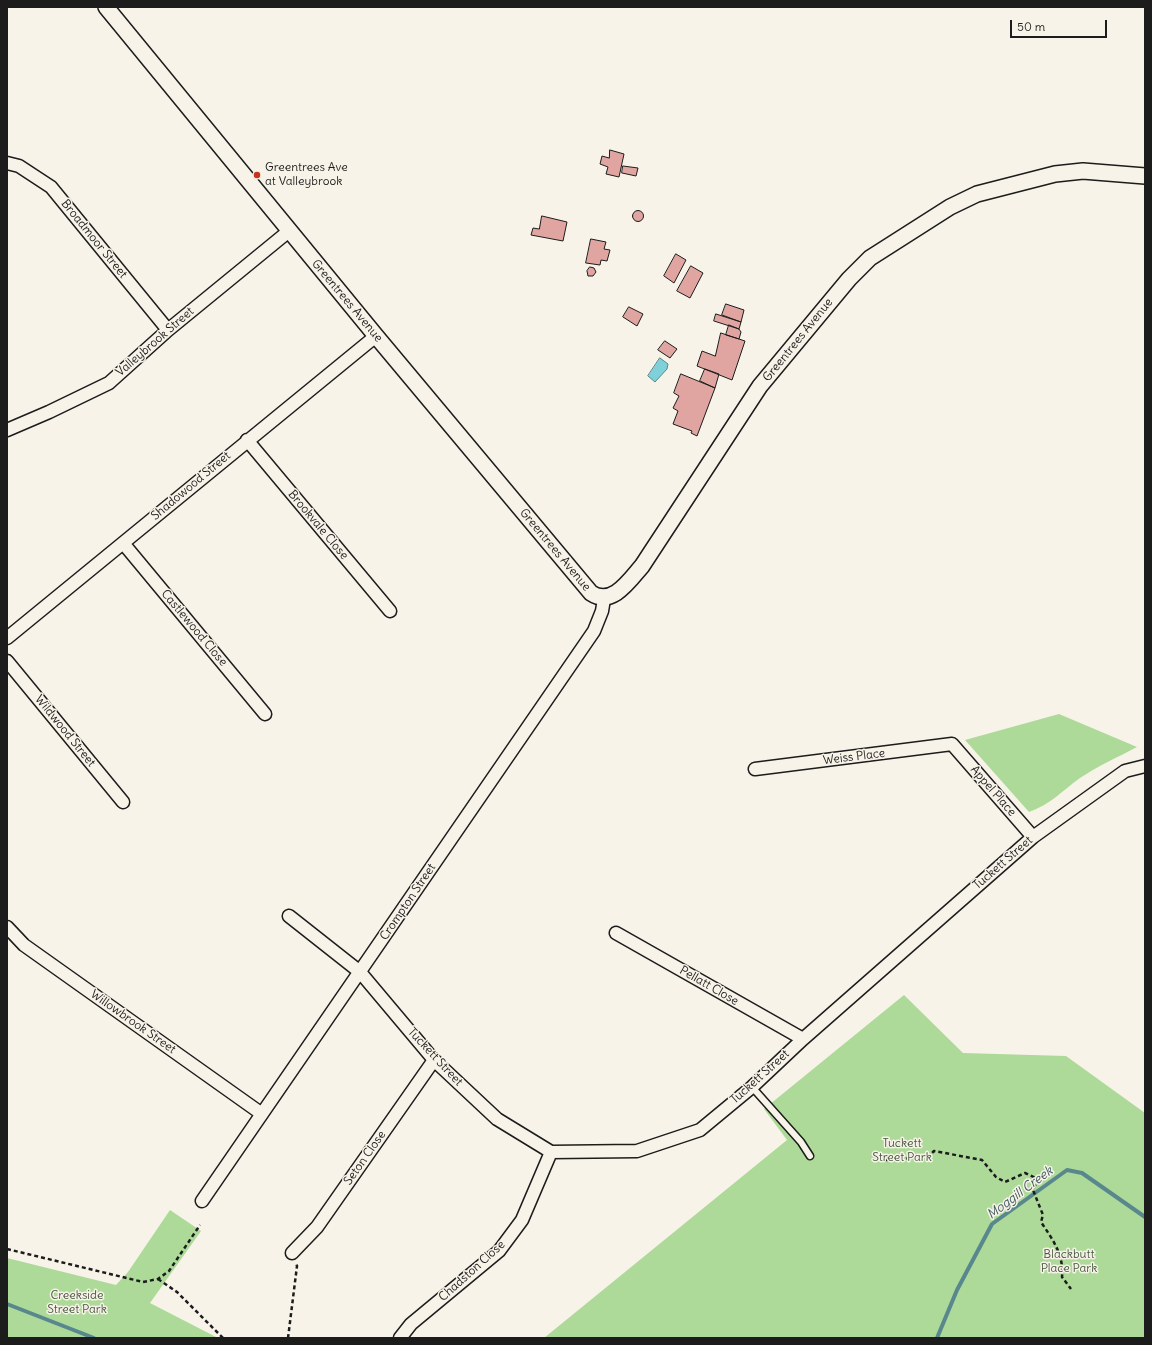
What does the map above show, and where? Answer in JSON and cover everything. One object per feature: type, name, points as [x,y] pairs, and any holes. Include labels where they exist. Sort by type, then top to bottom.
[{"type":"street","name":"Greentrees Avenue","points":[[106,7],[289,231],[591,593],[598,597],[604,598],[619,590],[642,566],[760,386],[849,279],[870,258],[950,207],[977,194],[1062,173],[1083,171],[1145,176]]},
{"type":"street","name":"Broadmoor Street","points":[[7,163],[19,166],[51,187],[168,330]]},
{"type":"street","name":"Valleybrook Street","points":[[7,430],[109,383],[168,330],[289,231]]},
{"type":"street","name":"Shadowood Street","points":[[7,638],[247,440],[376,336]]},
{"type":"street","name":"Brookvale Close","points":[[247,440],[390,611]]},
{"type":"street","name":"Castlewood Close","points":[[123,543],[265,714]]},
{"type":"street","name":"Crompton Street","points":[[202,1201],[594,631],[602,611],[604,598]]},
{"type":"street","name":"Wildwood Street","points":[[7,661],[123,802]]},
{"type":"street","name":"Weiss Place","points":[[755,769],[952,744]]},
{"type":"street","name":"Appel Place","points":[[952,744],[1033,837]]},
{"type":"street","name":"Tuckett Street","points":[[289,916],[360,972],[434,1060],[497,1119],[551,1152],[637,1151],[700,1130],[752,1087],[803,1039],[1033,837],[1125,771],[1145,766]]},
{"type":"street","name":"Willowbrook Street","points":[[7,927],[24,945],[262,1114]]},
{"type":"street","name":"Pellatt Close","points":[[616,933],[803,1039]]},
{"type":"street","name":"Seton Close","points":[[292,1254],[317,1227],[434,1060]]},
{"type":"street","name":"Chadston Close","points":[[400,1338],[411,1324],[499,1251],[522,1220],[551,1152]]},
{"type":"lane","points":[[752,1087],[801,1142],[810,1156]]},
{"type":"path","points":[[885,1160],[928,1157],[934,1151],[982,1160],[996,1177],[1005,1182],[1025,1173],[1038,1180],[1033,1190],[1043,1215],[1041,1222],[1058,1247],[1063,1267],[1062,1278],[1070,1289]]},
{"type":"path","points":[[7,1249],[143,1282],[158,1279],[169,1271],[200,1225]]},
{"type":"path","points":[[288,1338],[297,1266],[292,1254]]},
{"type":"path","points":[[158,1279],[177,1292],[223,1338]]},
{"type":"green space","points":[[1059,714],[1137,747],[1080,778],[1044,805],[1029,812],[965,740]]},
{"type":"green space","name":"Tuckett Street Park","points":[[904,995],[963,1053],[1066,1056],[1145,1113],[1145,1338],[544,1338],[787,1140],[764,1109]]},
{"type":"green space","name":"Creekside Street Park","points":[[170,1210],[201,1231],[150,1303],[218,1338],[7,1338],[7,1258],[116,1285],[128,1272]]},
{"type":"water","points":[[660,358],[668,364],[667,369],[655,382],[648,376]]},
{"type":"building","points":[[610,150],[624,154],[619,177],[606,174],[608,167],[600,164],[602,156],[609,158]]},
{"type":"building","points":[[623,166],[638,168],[636,176],[622,173]]},
{"type":"building","points":[[636,211],[640,211],[642,212],[642,220],[636,221],[633,218],[633,214]]},
{"type":"building","points":[[542,216],[567,222],[563,241],[531,235],[533,228],[539,229]]},
{"type":"building","points":[[591,239],[606,242],[604,249],[610,250],[607,261],[601,260],[600,265],[586,263]]},
{"type":"building","points":[[676,254],[686,260],[674,283],[664,276]]},
{"type":"building","points":[[691,266],[703,273],[690,298],[677,291]]},
{"type":"building","points":[[590,267],[594,268],[596,272],[593,276],[588,276],[587,271]]},
{"type":"building","points":[[726,304],[744,310],[741,322],[722,315]]},
{"type":"building","points":[[629,307],[643,314],[637,326],[623,317]]},
{"type":"building","points":[[716,314],[741,322],[739,329],[714,321]]},
{"type":"building","points":[[729,325],[739,329],[741,332],[739,339],[726,335]]},
{"type":"building","points":[[721,333],[745,341],[732,380],[697,366],[702,351],[715,356]]},
{"type":"building","points":[[665,341],[677,349],[670,358],[658,350]]},
{"type":"building","points":[[705,369],[719,374],[715,388],[700,381]]},
{"type":"building","points":[[681,374],[715,388],[697,436],[691,433],[692,431],[673,424],[678,411],[673,408],[679,396],[674,393]]},
{"type":"waterway","name":"Moggill Creek","points":[[937,1338],[957,1290],[992,1224],[1067,1170],[1082,1173],[1145,1217]]},
{"type":"waterway","name":"Moggill Creek","points":[[7,1304],[94,1338]]},
{"type":"place","name":"Greentrees Ave at Valleybrook","points":[[257,175]]},
{"type":"park label","name":"Blackbutt Place Park","points":[[1069,1262]]}]
